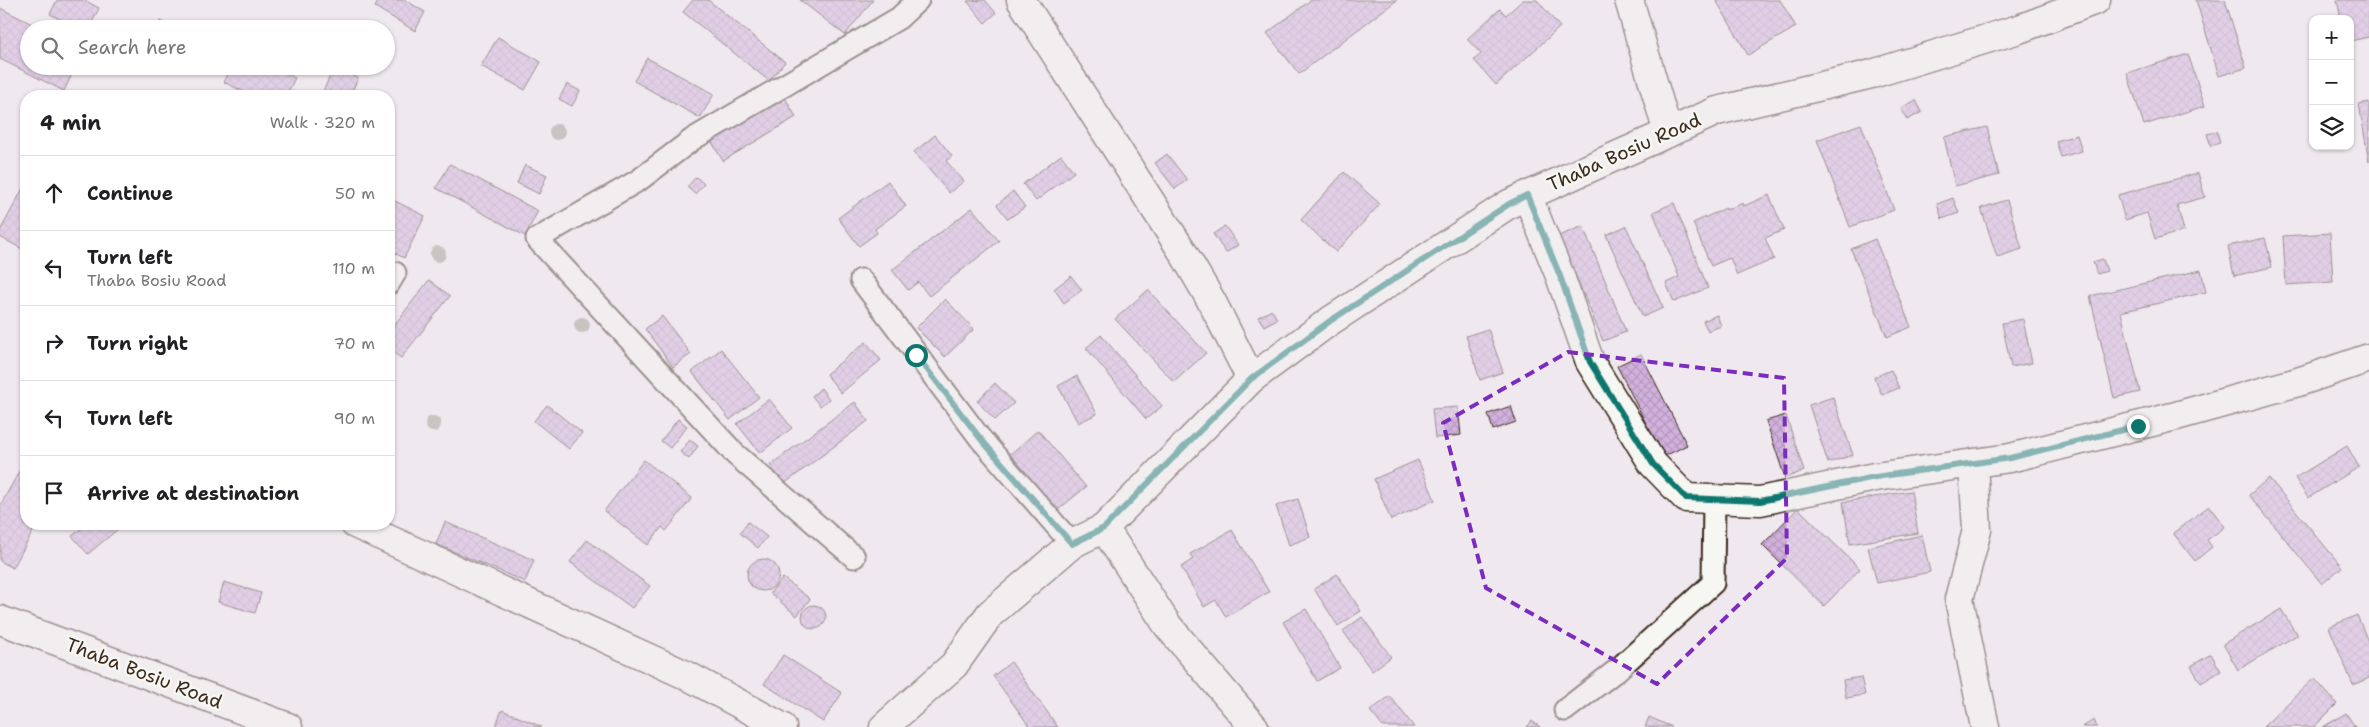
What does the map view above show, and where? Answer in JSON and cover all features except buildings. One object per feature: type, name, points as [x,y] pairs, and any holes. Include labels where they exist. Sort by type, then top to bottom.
[{"type":"street","points":[[1021,0],[1181,249],[1212,302],[1251,379]]},
{"type":"street","points":[[1629,0],[1668,133]]},
{"type":"street","name":"Thaba Bosiu Road","points":[[886,726],[954,665],[990,614],[1072,544],[1104,528],[1251,379],[1330,321],[1509,204],[1718,111],[1872,74],[2019,29],[2096,0]]},
{"type":"street","points":[[1527,195],[1560,276],[1590,362],[1653,464],[1686,498],[1760,501],[1875,477],[2010,458],[2176,416],[2298,382],[2369,358]]},
{"type":"street","points":[[1973,463],[1977,530],[1959,599],[1985,727]]},
{"type":"street","points":[[1104,528],[1168,626],[1254,727]]},
{"type":"street","points":[[368,530],[688,676],[782,727]]},
{"type":"street","name":"Thaba Bosiu Road","points":[[0,620],[288,727]]},
{"type":"lane","points":[[854,557],[735,454],[537,239],[639,180],[693,139],[899,18],[918,0]]},
{"type":"lane","points":[[861,280],[980,438],[1072,544]]},
{"type":"lane","points":[[1565,710],[1617,670],[1713,583],[1714,499]]},
{"type":"highlighted area","points":[[1568,352],[1784,378],[1787,558],[1657,684],[1486,588],[1443,423]]},
{"type":"route","points":[[916,355],[980,438],[1072,544],[1104,528],[1251,379],[1330,321],[1509,204],[1527,195],[1560,276],[1590,362],[1653,464],[1686,498],[1760,501],[1875,477],[2010,458],[2138,426]]}]
